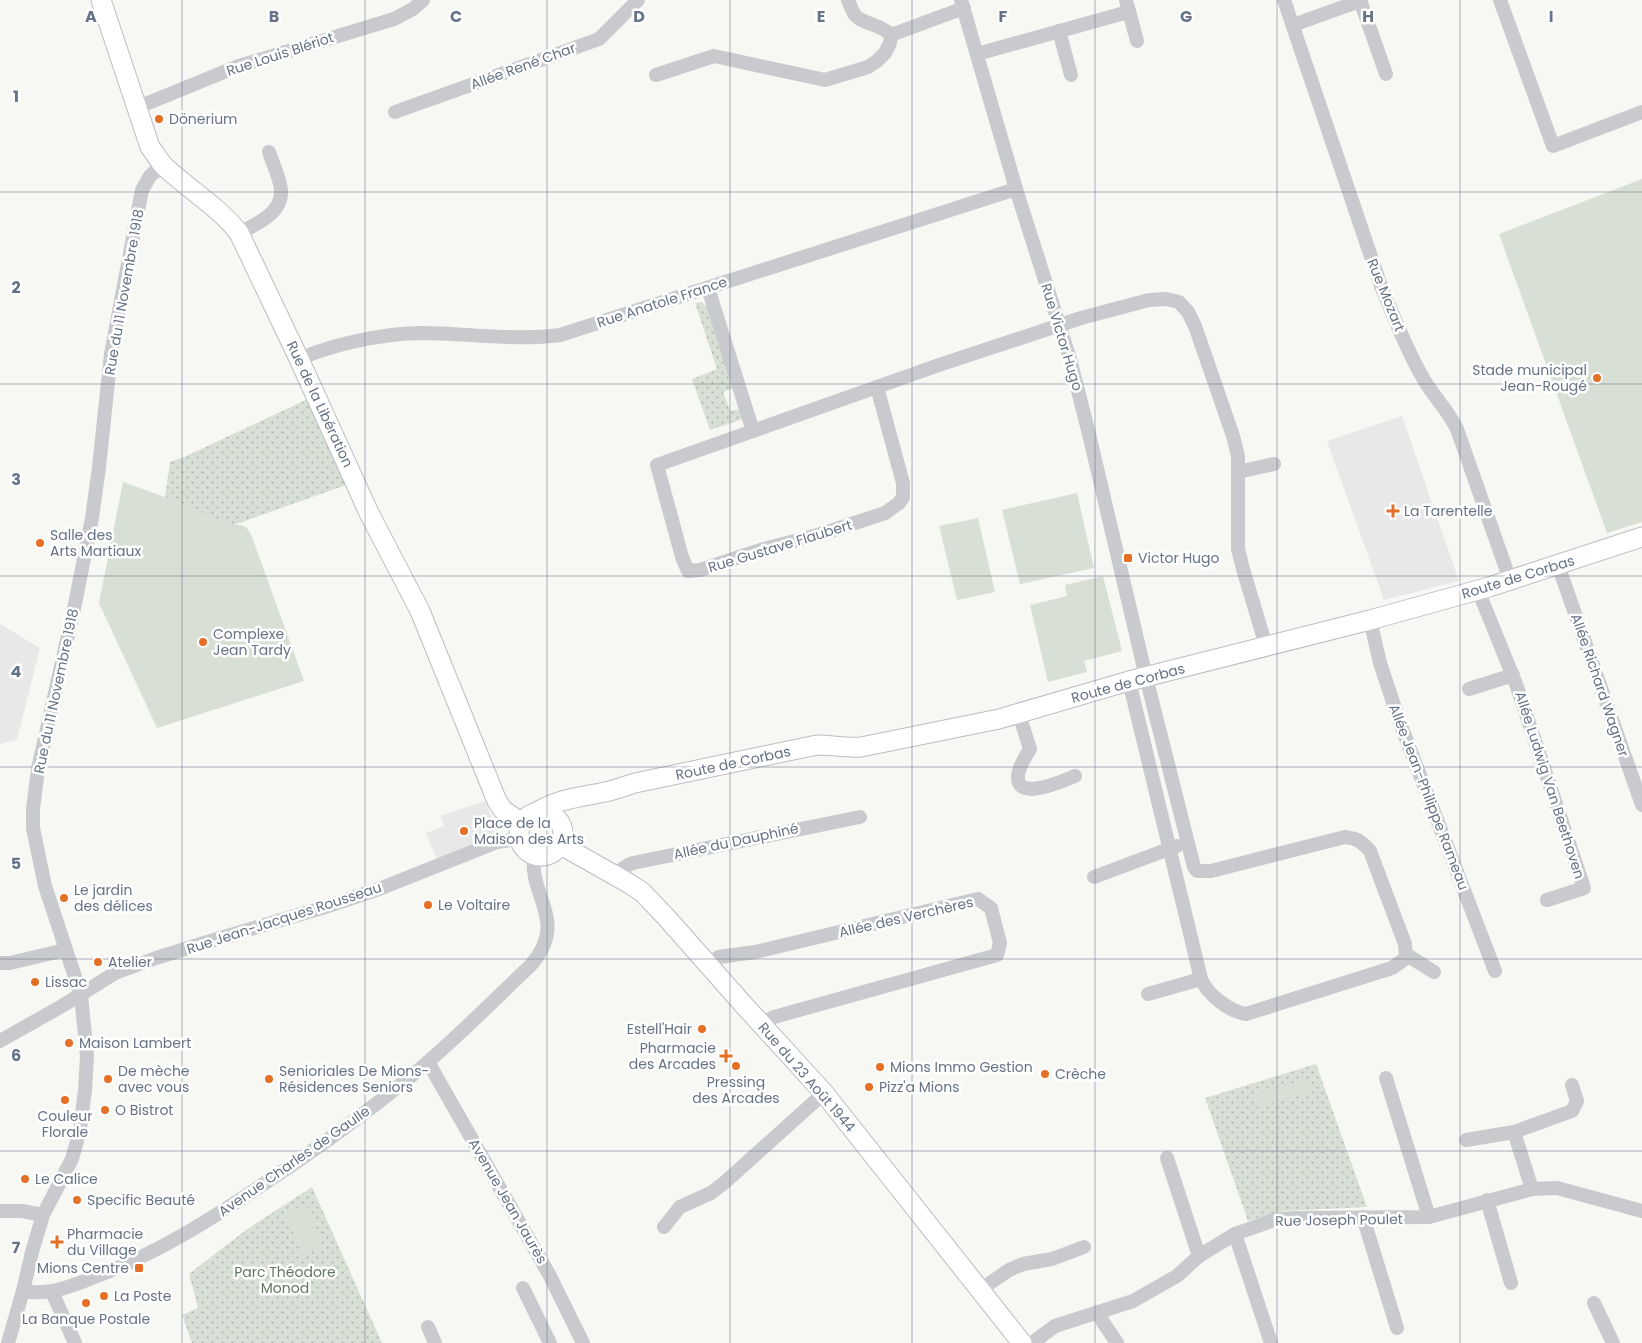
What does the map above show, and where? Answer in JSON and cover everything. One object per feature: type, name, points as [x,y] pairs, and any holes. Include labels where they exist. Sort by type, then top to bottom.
[{"type":"main road","name":"Rue de la Libération","points":[[101,0],[150,147],[162,165],[234,226],[239,234],[299,359],[369,513],[420,611],[497,801],[503,810],[526,825]]},
{"type":"main road","name":"Route de Corbas","points":[[526,825],[548,806],[571,798],[606,792],[635,783],[817,745],[846,748],[861,747],[1019,714],[1137,679],[1370,620],[1478,590],[1642,537]]},
{"type":"main road","name":"Route de Corbas","points":[[562,826],[569,813],[576,806],[606,792]]},
{"type":"main road","points":[[549,813],[562,826],[563,836],[561,845],[550,854],[543,856],[534,855],[527,852],[522,845],[526,825],[549,813]]},
{"type":"main road","name":"Rue du 23 Août 1944","points":[[561,845],[615,874],[642,892],[824,1093],[1022,1343]]},
{"type":"street","name":"Rue Louis Blériot","points":[[136,108],[236,67],[394,19],[413,9],[423,0]]},
{"type":"street","name":"Allée René Char","points":[[395,112],[599,39],[638,0]]},
{"type":"street","points":[[848,0],[855,16],[860,20],[885,28],[892,35]]},
{"type":"street","name":"Rue Mozart","points":[[1284,0],[1381,286],[1396,323],[1423,379],[1450,416],[1457,429],[1510,580]]},
{"type":"street","points":[[1500,0],[1553,146],[1642,112]]},
{"type":"street","points":[[1293,25],[1360,1],[1386,74]]},
{"type":"street","points":[[892,35],[962,4]]},
{"type":"street","name":"Rue Victor Hugo","points":[[962,4],[1016,189],[1070,359],[1089,434],[1137,679]]},
{"type":"street","points":[[977,54],[1059,31],[1127,6],[1137,41]]},
{"type":"street","points":[[1059,31],[1071,75]]},
{"type":"street","points":[[656,75],[714,56],[825,80],[868,67],[877,62],[885,53],[892,35]]},
{"type":"street","points":[[239,234],[265,220],[277,206],[281,192],[269,152]]},
{"type":"street","name":"Rue du 11 Novembre 1918","points":[[8,1343],[43,1215],[72,1159],[80,1130],[87,1056],[80,995],[44,886],[33,828],[34,796],[57,678],[73,612],[92,518],[111,354],[142,190],[150,176],[162,165]]},
{"type":"street","name":"Rue Anatole France","points":[[299,359],[362,340],[391,335],[419,333],[540,338],[560,334],[1016,189]]},
{"type":"street","points":[[708,288],[754,431]]},
{"type":"street","name":"Rue Gustave Flaubert","points":[[877,387],[904,483],[903,497],[899,503],[884,513],[821,534],[764,549],[700,570],[688,570],[682,557],[657,465],[877,387],[1058,324],[1149,300],[1166,299],[1179,302],[1188,312],[1195,326],[1232,435],[1238,456],[1238,472]]},
{"type":"street","points":[[1266,646],[1238,549],[1238,472],[1274,464]]},
{"type":"street","name":"Allée Richard Wagner","points":[[1558,565],[1642,805]]},
{"type":"street","name":"Allée Ludwig Van Beethoven","points":[[1478,590],[1513,675],[1584,888],[1547,900]]},
{"type":"street","name":"Allée Jean-Philippe Rameau","points":[[1370,620],[1380,662],[1400,723],[1495,971]]},
{"type":"street","name":"Allée Ludwig Van Beethoven","points":[[1468,689],[1513,675]]},
{"type":"street","points":[[1137,679],[1194,867],[1197,871],[1203,872],[1345,837],[1362,841],[1370,850],[1405,944],[1407,955],[1434,972]]},
{"type":"street","points":[[1137,679],[1170,848],[1201,979],[1205,987],[1229,1009],[1246,1014],[1392,968],[1400,964],[1407,955]]},
{"type":"street","points":[[1019,714],[1030,749],[1019,770],[1018,778],[1021,785],[1028,789],[1036,790],[1075,776]]},
{"type":"street","name":"Allée du Dauphiné","points":[[615,874],[633,863],[860,816]]},
{"type":"street","name":"Rue Jean-Jacques Rousseau","points":[[0,1041],[115,973],[156,958],[379,889],[497,842],[526,825]]},
{"type":"street","points":[[1094,877],[1187,843]]},
{"type":"street","name":"Avenue Charles de Gaulle","points":[[23,1291],[36,1293],[52,1292],[141,1257],[213,1217],[313,1151],[428,1062],[541,954],[546,940],[548,925],[545,906],[534,877],[534,855]]},
{"type":"street","name":"Allée des Verchères","points":[[708,964],[719,957],[755,952],[978,899],[991,908],[1000,942],[996,955],[774,1017],[760,1024]]},
{"type":"street","points":[[0,962],[10,962],[65,950]]},
{"type":"street","points":[[1148,994],[1201,979]]},
{"type":"street","name":"Avenue Jean Jaurès","points":[[428,1062],[550,1276],[583,1343]]},
{"type":"street","points":[[1386,1078],[1429,1217]]},
{"type":"street","points":[[1466,1140],[1514,1132],[1572,1111],[1577,1101],[1572,1085]]},
{"type":"street","points":[[664,1227],[680,1207],[711,1193],[724,1183],[824,1093]]},
{"type":"street","points":[[1514,1132],[1532,1189]]},
{"type":"street","points":[[1167,1158],[1199,1256]]},
{"type":"street","name":"Rue Joseph Poulet","points":[[1032,1343],[1055,1326],[1133,1301],[1177,1276],[1199,1256],[1235,1234],[1274,1220],[1295,1218],[1429,1217],[1532,1189],[1557,1188],[1642,1211]]},
{"type":"street","points":[[1486,1200],[1511,1283]]},
{"type":"street","points":[[0,1211],[22,1211],[43,1215]]},
{"type":"street","points":[[1363,1217],[1397,1328]]},
{"type":"street","points":[[1235,1234],[1270,1343]]},
{"type":"street","points":[[980,1290],[1009,1270],[1023,1264],[1052,1259],[1084,1247]]},
{"type":"street","points":[[524,1288],[550,1343]]},
{"type":"street","points":[[52,1292],[75,1343]]},
{"type":"street","points":[[1594,1302],[1613,1343]]},
{"type":"street","points":[[1098,1312],[1102,1322],[1117,1343]]},
{"type":"street","points":[[428,1327],[435,1343]]},
{"type":"shaded area","name":"La Tarentelle","points":[[1402,416],[1459,581],[1384,600],[1327,441]]},
{"type":"shaded area","points":[[0,624],[40,648],[17,740],[0,744]]},
{"type":"shaded area","name":"Place de la Maison des Arts","points":[[485,801],[498,835],[437,859],[426,833],[444,826],[440,816]]},
{"type":"green space","name":"Stade municipal Jean-Rougé","points":[[1642,179],[1642,522],[1607,533],[1499,234]]},
{"type":"green space","points":[[701,302],[710,309],[734,388],[723,392],[730,411],[740,409],[743,419],[710,430],[692,379],[717,369],[695,303]]},
{"type":"green space","points":[[310,398],[349,484],[188,541],[182,504],[165,497],[170,462]]},
{"type":"green space","name":"Complexe Jean Tardy","points":[[123,482],[232,525],[242,525],[247,528],[252,537],[304,681],[157,728],[99,603]]},
{"type":"green space","points":[[1077,493],[1094,568],[1020,584],[1002,510]]},
{"type":"green space","points":[[978,518],[995,592],[957,600],[939,526]]},
{"type":"green space","points":[[1103,576],[1122,651],[1084,661],[1087,672],[1048,682],[1030,605],[1067,596],[1065,585]]},
{"type":"green space","points":[[1316,1064],[1367,1207],[1284,1211],[1248,1221],[1205,1098]]},
{"type":"green space","points":[[1310,1079],[1314,1091],[1256,1107],[1253,1094]]},
{"type":"green space","name":"Parc Théodore Monod","points":[[312,1187],[382,1343],[192,1343],[182,1315],[198,1308],[189,1274],[246,1230]]},
{"type":"green space","points":[[306,1204],[324,1247],[302,1255],[285,1213]]},
{"type":"place","name":"Dönerium","points":[[159,119]]},
{"type":"place","name":"Stade municipal Jean-Rougé","points":[[1597,378]]},
{"type":"place","name":"La Tarentelle","points":[[1393,511]]},
{"type":"place","name":"Salle des Arts Martiaux","points":[[40,543]]},
{"type":"place","name":"Victor Hugo","points":[[1128,558]]},
{"type":"place","name":"Complexe Jean Tardy","points":[[203,642]]},
{"type":"place","name":"Place de la Maison des Arts","points":[[464,831]]},
{"type":"place","name":"Le jardin des délices","points":[[64,898]]},
{"type":"place","name":"Le Voltaire","points":[[428,905]]},
{"type":"place","name":"Atelier","points":[[98,962]]},
{"type":"place","name":"Lissac","points":[[35,982]]},
{"type":"place","name":"Estell'Hair","points":[[702,1029]]},
{"type":"place","name":"Maison Lambert","points":[[69,1043]]},
{"type":"place","name":"Pharmacie des Arcades","points":[[726,1056]]},
{"type":"place","name":"Pressing des Arcades","points":[[736,1066]]},
{"type":"place","name":"Mions Immo Gestion","points":[[880,1067]]},
{"type":"place","name":"Crèche","points":[[1045,1074]]},
{"type":"place","name":"De mèche avec vous","points":[[108,1079]]},
{"type":"place","name":"Senioriales De Mions- Résidences Seniors","points":[[269,1079]]},
{"type":"place","name":"Pizz'a Mions","points":[[869,1087]]},
{"type":"place","name":"Couleur Florale","points":[[65,1100]]},
{"type":"place","name":"O Bistrot","points":[[105,1110]]},
{"type":"place","name":"Le Calice","points":[[25,1179]]},
{"type":"place","name":"Specific Beauté","points":[[77,1200]]},
{"type":"place","name":"Pharmacie du Village","points":[[57,1242]]},
{"type":"place","name":"Mions Centre","points":[[139,1268]]},
{"type":"place","name":"La Poste","points":[[104,1296]]},
{"type":"place","name":"La Banque Postale","points":[[86,1303]]}]
